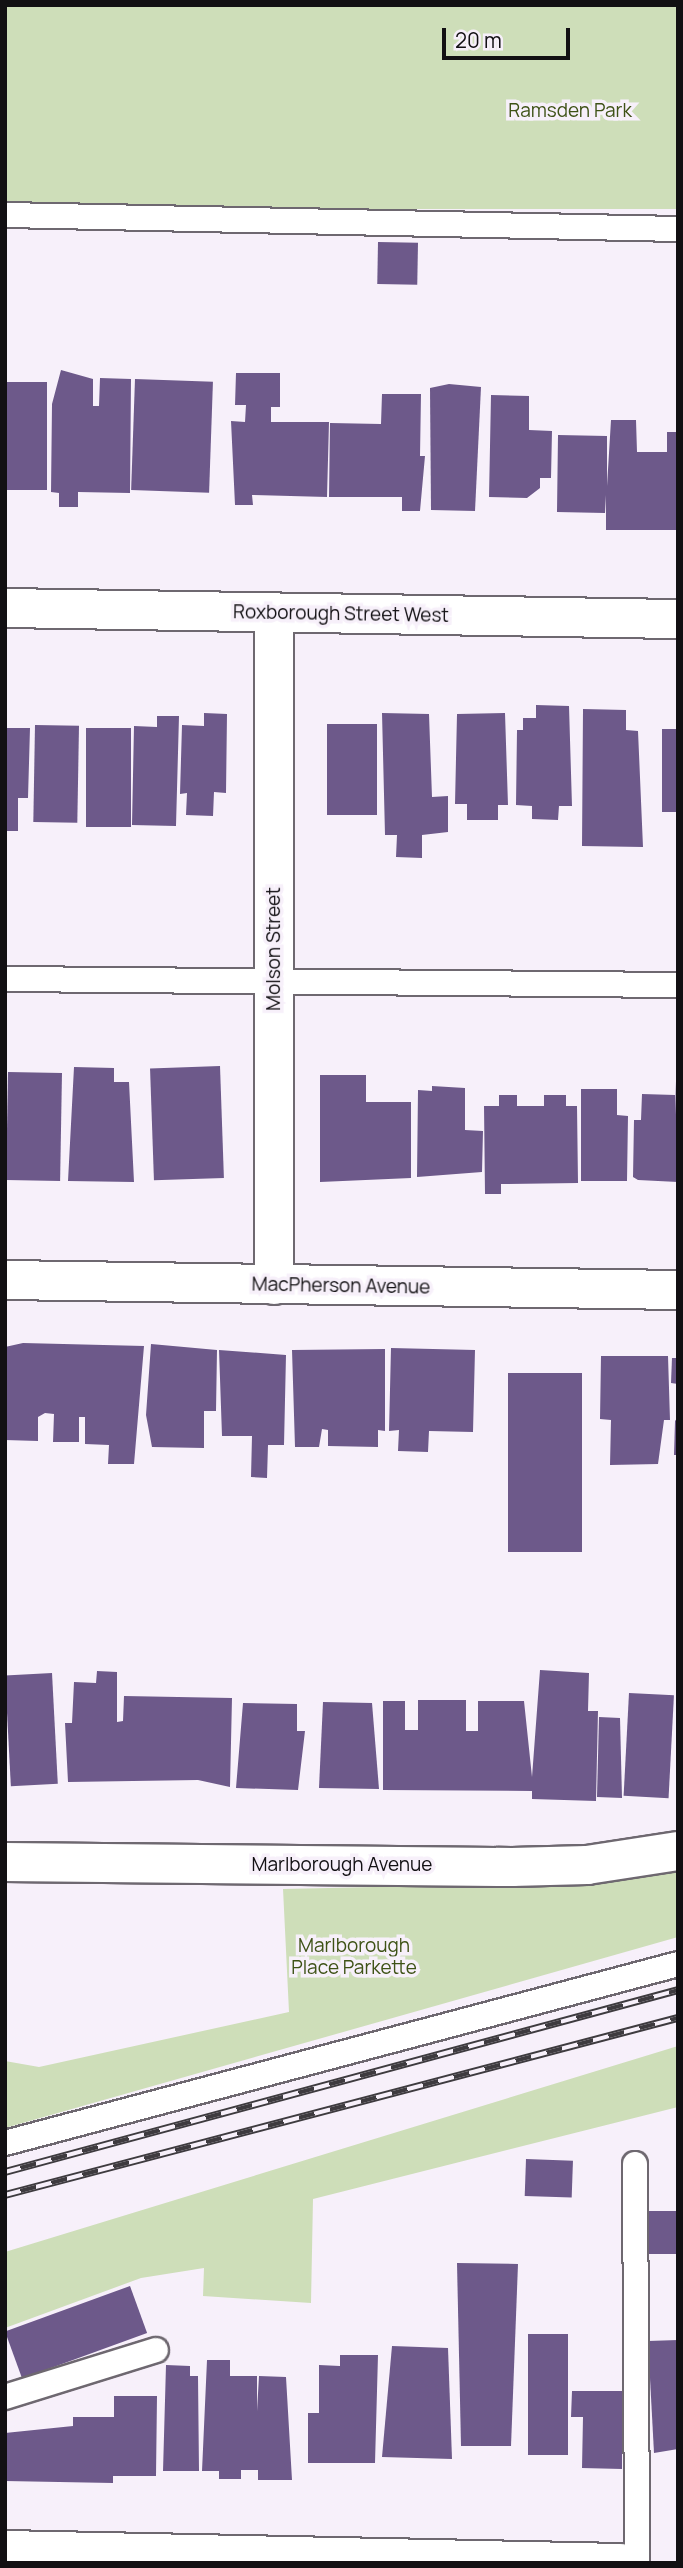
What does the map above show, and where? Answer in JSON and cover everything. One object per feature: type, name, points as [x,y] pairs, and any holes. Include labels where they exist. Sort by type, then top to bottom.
[{"type":"street","name":"Roxborough Street West","points":[[5,608],[678,619]]},
{"type":"street","name":"Molson Street","points":[[274,613],[274,1285]]},
{"type":"street","name":"MacPherson Avenue","points":[[5,1280],[678,1290]]},
{"type":"street","name":"Marlborough Avenue","points":[[5,1862],[574,1866],[678,1851]]},
{"type":"street","points":[[5,2550],[621,2563]]},
{"type":"lane","points":[[5,215],[678,229]]},
{"type":"lane","points":[[5,979],[678,985]]},
{"type":"lane","points":[[5,2143],[678,1964]]},
{"type":"lane","points":[[635,2164],[636,2563]]},
{"type":"lane","points":[[5,2397],[156,2350]]},
{"type":"green space","name":"Ramsden Park","points":[[5,5],[678,5],[678,209],[5,209]]},
{"type":"green space","name":"Marlborough Place Parkette","points":[[678,1867],[678,1937],[5,2128],[5,2061],[39,2067],[289,2012],[283,1889],[606,1882]]},
{"type":"green space","points":[[678,2046],[678,2107],[313,2199],[311,2303],[203,2296],[204,2268],[141,2278],[5,2328],[5,2252]]},
{"type":"building","points":[[378,242],[418,243],[417,285],[377,284]]},
{"type":"building","points":[[61,370],[93,379],[93,406],[99,406],[100,378],[131,379],[130,493],[78,492],[78,507],[59,507],[59,493],[51,492],[52,404]]},
{"type":"building","points":[[236,373],[280,373],[280,407],[271,407],[271,422],[329,422],[327,497],[252,495],[253,505],[235,505],[231,421],[245,422],[246,405],[235,405]]},
{"type":"building","points":[[135,379],[213,382],[209,493],[131,490]]},
{"type":"building","points":[[5,382],[47,382],[47,490],[5,490]]},
{"type":"building","points":[[449,384],[481,387],[475,511],[431,510],[430,388]]},
{"type":"building","points":[[382,394],[421,394],[420,456],[425,456],[420,511],[402,511],[402,497],[329,497],[330,423],[381,424]]},
{"type":"building","points":[[491,395],[529,396],[529,430],[552,431],[551,478],[540,478],[540,488],[527,498],[489,497]]},
{"type":"building","points":[[611,420],[636,420],[637,452],[667,452],[667,432],[678,432],[678,530],[606,530],[606,495],[605,513],[557,512],[558,435],[607,436],[607,486]]},
{"type":"building","points":[[536,705],[569,706],[572,806],[559,806],[558,820],[532,819],[532,806],[516,805],[517,730],[523,730],[523,718],[536,718]]},
{"type":"building","points":[[583,709],[626,710],[626,730],[638,731],[643,847],[582,846]]},
{"type":"building","points":[[204,713],[227,714],[226,793],[214,792],[213,816],[186,815],[187,793],[180,794],[182,725],[204,726]]},
{"type":"building","points":[[382,713],[429,714],[432,797],[448,796],[448,832],[422,835],[422,858],[396,857],[397,835],[385,835]]},
{"type":"building","points":[[505,713],[508,805],[498,805],[498,820],[467,820],[467,804],[455,804],[457,714]]},
{"type":"building","points":[[157,716],[179,716],[176,826],[132,825],[134,726],[157,727]]},
{"type":"building","points":[[327,724],[377,724],[377,815],[327,815]]},
{"type":"building","points":[[35,725],[79,726],[77,823],[33,822]]},
{"type":"building","points":[[5,728],[30,728],[28,798],[18,798],[18,831],[5,831]]},
{"type":"building","points":[[86,728],[131,728],[131,827],[86,827]]},
{"type":"building","points":[[662,729],[678,729],[678,812],[662,812]]},
{"type":"building","points":[[220,1066],[224,1178],[154,1180],[150,1068]]},
{"type":"building","points":[[74,1067],[114,1068],[114,1082],[129,1082],[134,1182],[68,1181]]},
{"type":"building","points":[[8,1072],[62,1073],[60,1181],[6,1180]]},
{"type":"building","points":[[320,1075],[366,1075],[366,1102],[411,1102],[411,1178],[320,1182]]},
{"type":"building","points":[[675,1081],[678,1182],[638,1180],[633,1177],[634,1120],[641,1120],[642,1094],[675,1095]]},
{"type":"building","points":[[432,1086],[465,1088],[465,1130],[483,1131],[482,1172],[417,1177],[418,1090],[432,1091]]},
{"type":"building","points":[[581,1089],[617,1089],[617,1115],[628,1116],[627,1181],[581,1181]]},
{"type":"building","points":[[499,1095],[517,1095],[517,1106],[544,1106],[544,1095],[566,1095],[566,1106],[577,1106],[578,1183],[501,1184],[501,1194],[485,1194],[484,1106],[499,1106]]},
{"type":"building","points":[[23,1343],[144,1346],[134,1464],[108,1464],[109,1445],[85,1444],[85,1417],[79,1417],[79,1442],[53,1442],[54,1414],[45,1413],[38,1417],[38,1441],[5,1440],[5,1347]]},
{"type":"building","points":[[151,1344],[217,1350],[216,1411],[204,1411],[204,1448],[152,1447],[146,1415]]},
{"type":"building","points":[[391,1348],[475,1350],[473,1432],[429,1431],[428,1452],[398,1451],[399,1430],[389,1431]]},
{"type":"building","points":[[385,1349],[385,1431],[378,1430],[378,1447],[328,1446],[328,1430],[322,1429],[319,1447],[295,1447],[292,1350]]},
{"type":"building","points":[[219,1350],[286,1355],[284,1445],[268,1445],[267,1478],[251,1477],[252,1436],[222,1436]]},
{"type":"building","points":[[601,1356],[668,1356],[670,1420],[664,1420],[658,1464],[610,1465],[611,1420],[600,1419]]},
{"type":"building","points":[[672,1358],[678,1358],[678,1384],[671,1383]]},
{"type":"building","points":[[508,1373],[582,1373],[582,1552],[508,1552]]},
{"type":"building","points":[[678,1417],[678,1455],[674,1455],[675,1421]]},
{"type":"building","points":[[540,1670],[589,1673],[588,1711],[598,1711],[596,1801],[532,1799],[532,1791],[383,1790],[383,1701],[405,1701],[405,1730],[418,1730],[418,1700],[466,1700],[466,1731],[478,1731],[478,1701],[524,1701],[532,1777]]},
{"type":"building","points":[[97,1671],[117,1672],[117,1722],[123,1721],[124,1696],[232,1698],[230,1787],[198,1780],[68,1782],[65,1723],[72,1723],[74,1682],[96,1683]]},
{"type":"building","points":[[52,1673],[58,1784],[11,1786],[5,1675]]},
{"type":"building","points":[[629,1693],[674,1695],[669,1798],[624,1796]]},
{"type":"building","points":[[323,1702],[372,1703],[379,1789],[319,1788]]},
{"type":"building","points":[[243,1703],[297,1704],[297,1731],[305,1731],[298,1790],[236,1788]]},
{"type":"building","points":[[599,1717],[620,1718],[622,1798],[597,1797]]},
{"type":"building","points":[[526,2159],[573,2161],[572,2198],[525,2196]]},
{"type":"building","points":[[644,2211],[678,2211],[678,2254],[644,2254]]},
{"type":"building","points":[[457,2263],[518,2264],[511,2446],[461,2446]]},
{"type":"building","points":[[130,2286],[147,2333],[22,2378],[5,2331]]},
{"type":"building","points":[[528,2334],[568,2334],[568,2455],[528,2455]]},
{"type":"building","points":[[678,2340],[678,2449],[654,2453],[648,2341]]},
{"type":"building","points":[[392,2346],[448,2348],[452,2459],[382,2457]]},
{"type":"building","points":[[340,2355],[378,2355],[375,2463],[308,2463],[308,2413],[319,2413],[319,2365],[340,2366]]},
{"type":"building","points":[[207,2360],[230,2360],[230,2376],[257,2376],[257,2411],[259,2376],[286,2377],[292,2480],[258,2480],[258,2470],[241,2470],[241,2479],[219,2479],[219,2471],[202,2471]]},
{"type":"building","points":[[166,2365],[190,2366],[190,2376],[198,2376],[199,2471],[163,2471]]},
{"type":"building","points":[[572,2391],[622,2391],[622,2469],[582,2468],[583,2417],[571,2417]]},
{"type":"building","points":[[114,2396],[157,2396],[156,2476],[113,2476],[113,2483],[5,2481],[5,2433],[73,2426],[73,2417],[114,2417]]},
{"type":"railway","points":[[5,2172],[678,1990]]},
{"type":"railway","points":[[5,2195],[678,2018]]}]
